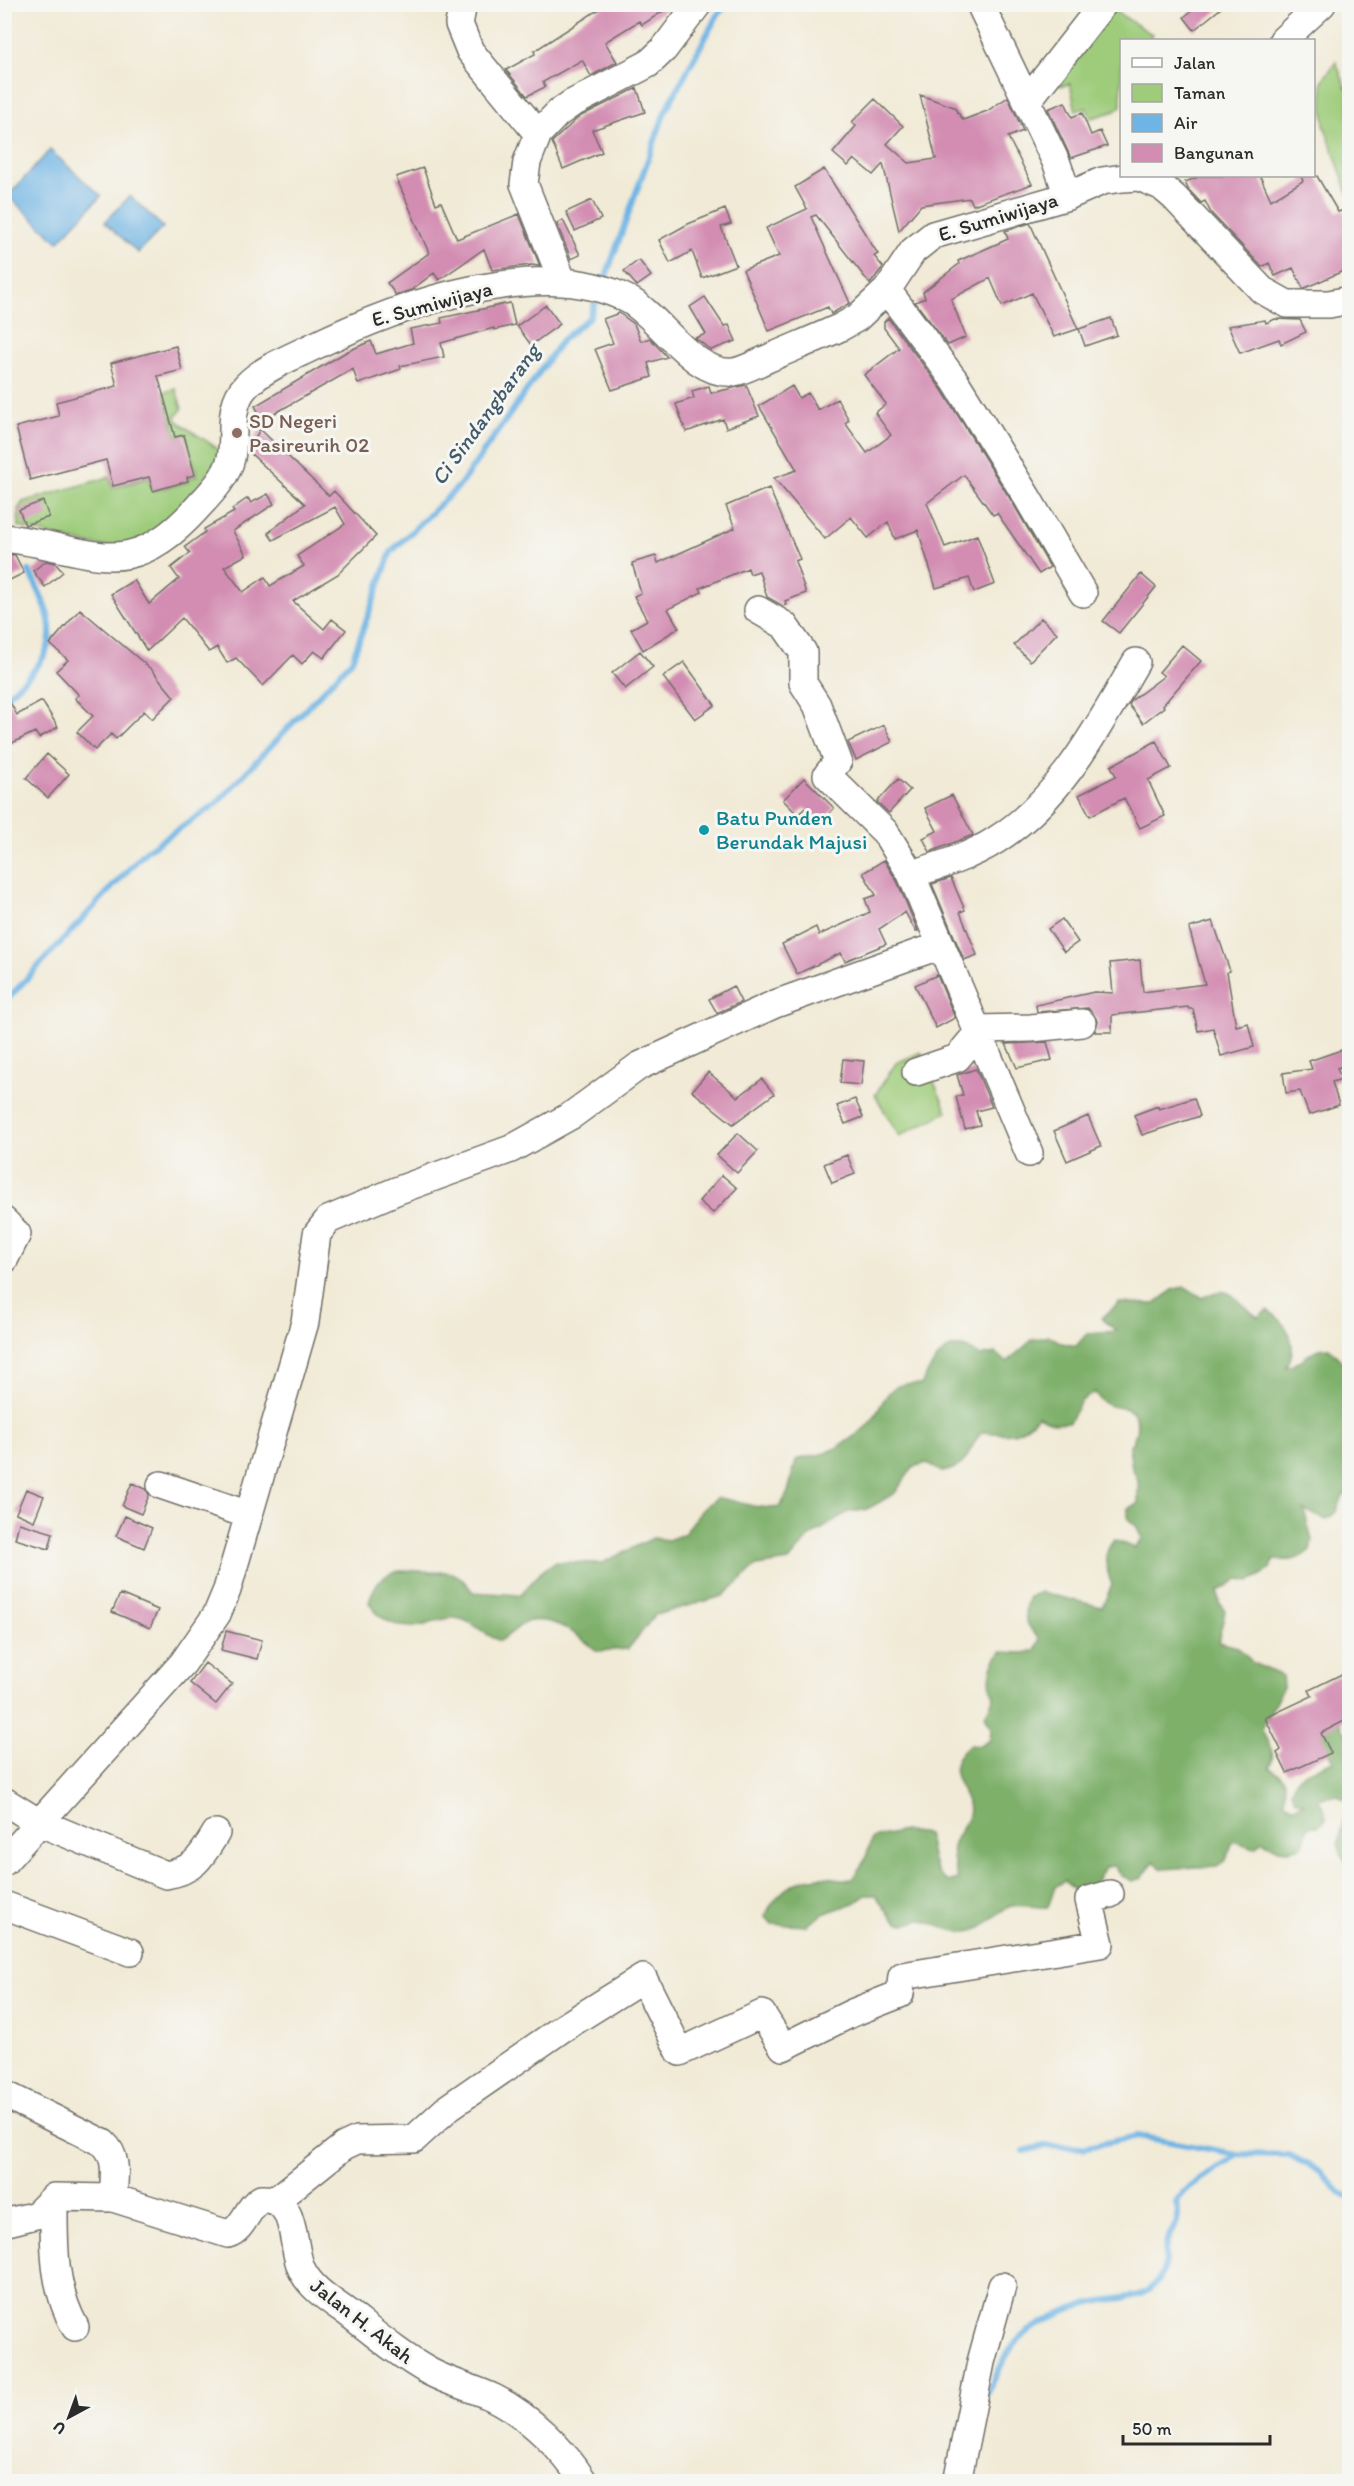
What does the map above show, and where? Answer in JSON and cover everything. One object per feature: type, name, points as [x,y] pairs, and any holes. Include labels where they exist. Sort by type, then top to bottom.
[{"type":"street","points":[[463,4],[459,24],[470,51],[538,134]]},
{"type":"street","points":[[567,281],[524,184],[527,162],[538,134],[557,114],[571,104],[648,64],[664,49],[698,4]]},
{"type":"street","points":[[980,4],[1028,99],[1063,180]]},
{"type":"street","points":[[1028,99],[1103,4]]},
{"type":"street","points":[[1284,39],[1322,4]]},
{"type":"street","name":"E. Sumiwijaya","points":[[4,538],[34,541],[100,556],[125,557],[140,553],[171,533],[213,491],[231,459],[237,398],[247,385],[284,360],[357,325],[425,302],[472,290],[567,281],[605,291],[635,304],[699,361],[715,369],[735,372],[841,327],[856,318],[887,290],[913,251],[933,235],[1063,180],[1139,177],[1165,181],[1174,197],[1262,290],[1287,304],[1329,304],[1350,300]]},
{"type":"street","points":[[887,290],[955,381],[1028,497],[1083,593]]},
{"type":"street","points":[[758,610],[784,625],[802,652],[803,683],[817,705],[838,761],[827,776],[885,832],[911,874],[1029,1153]]},
{"type":"street","points":[[911,874],[994,842],[1020,824],[1052,793],[1080,753],[1136,662]]},
{"type":"street","points":[[4,1862],[202,1640],[217,1614],[227,1590],[305,1322],[317,1234],[328,1220],[396,1191],[511,1149],[572,1116],[639,1066],[775,1004],[940,945]]},
{"type":"street","points":[[977,1031],[1083,1023]]},
{"type":"street","points":[[915,1072],[951,1062],[962,1053],[977,1031]]},
{"type":"street","points":[[4,1221],[17,1234],[4,1260]]},
{"type":"street","points":[[161,1485],[249,1515]]},
{"type":"street","points":[[4,1801],[38,1822],[166,1875],[184,1872],[199,1859],[216,1833]]},
{"type":"street","points":[[4,2223],[36,2215],[54,2197],[113,2198],[233,2233],[249,2210],[261,2199],[275,2201],[344,2146],[357,2140],[414,2139],[448,2107],[563,2028],[643,1978],[680,2052],[762,2014],[783,2047],[852,2013],[900,1994],[902,1976],[1100,1944],[1089,1900],[1110,1894]]},
{"type":"street","points":[[4,1905],[130,1952]]},
{"type":"street","points":[[4,2094],[111,2149],[114,2161],[113,2198]]},
{"type":"street","points":[[54,2197],[55,2262],[58,2286],[63,2304],[75,2327]]},
{"type":"street","name":"Jalan H. Akah","points":[[275,2201],[288,2214],[301,2269],[315,2287],[415,2363],[444,2379],[494,2398],[516,2412],[556,2447],[584,2481]]},
{"type":"street","points":[[957,2481],[981,2362],[1002,2286]]},
{"type":"green space","points":[[1108,7],[1152,34],[1150,39],[1120,39],[1120,107],[1115,111],[1091,118],[1086,108],[1076,111],[1070,84],[1060,86],[1056,75]]},
{"type":"green space","points":[[1336,62],[1346,88],[1349,88],[1349,196],[1324,125],[1322,81]]},
{"type":"green space","points":[[176,389],[182,409],[175,418],[221,452],[201,483],[176,514],[146,537],[110,546],[78,542],[19,527],[18,509],[23,502],[109,477],[113,488],[148,478],[153,491],[189,482],[189,478],[197,476],[186,434],[176,436],[164,392]]},
{"type":"green space","points":[[921,1052],[947,1112],[899,1136],[875,1095],[896,1063]]},
{"type":"green space","points":[[1185,1287],[1203,1298],[1213,1293],[1228,1293],[1258,1317],[1267,1310],[1274,1315],[1286,1328],[1292,1343],[1290,1359],[1286,1367],[1292,1366],[1310,1353],[1329,1348],[1349,1369],[1349,1493],[1344,1495],[1335,1513],[1326,1520],[1304,1510],[1312,1540],[1310,1550],[1306,1554],[1294,1559],[1274,1560],[1270,1569],[1261,1575],[1250,1581],[1238,1579],[1218,1592],[1219,1603],[1225,1611],[1218,1642],[1238,1647],[1253,1663],[1282,1676],[1283,1687],[1262,1729],[1272,1753],[1269,1768],[1279,1773],[1285,1781],[1284,1802],[1294,1807],[1304,1803],[1296,1800],[1291,1791],[1298,1778],[1308,1771],[1333,1761],[1329,1751],[1316,1735],[1340,1721],[1343,1730],[1349,1735],[1349,1866],[1343,1857],[1339,1841],[1346,1801],[1337,1795],[1318,1799],[1324,1808],[1326,1819],[1319,1826],[1308,1826],[1303,1846],[1282,1850],[1262,1841],[1255,1848],[1233,1841],[1226,1860],[1217,1866],[1162,1869],[1154,1861],[1142,1878],[1132,1881],[1122,1876],[1115,1866],[1105,1867],[1097,1881],[1088,1890],[1078,1891],[1064,1881],[1055,1887],[1048,1907],[1011,1906],[977,1930],[969,1932],[943,1928],[919,1919],[912,1923],[899,1922],[889,1914],[876,1895],[866,1895],[856,1902],[823,1914],[806,1926],[772,1924],[765,1916],[774,1900],[793,1884],[819,1877],[852,1879],[865,1860],[872,1838],[904,1831],[927,1834],[938,1872],[948,1882],[958,1879],[953,1856],[954,1843],[970,1812],[956,1778],[955,1762],[969,1745],[980,1746],[990,1740],[991,1728],[985,1715],[994,1697],[990,1685],[990,1673],[997,1657],[1001,1652],[1024,1653],[1035,1650],[1040,1639],[1031,1630],[1026,1620],[1025,1609],[1029,1597],[1040,1592],[1102,1607],[1112,1585],[1106,1562],[1107,1551],[1114,1540],[1135,1548],[1142,1539],[1137,1527],[1128,1519],[1128,1508],[1138,1504],[1138,1480],[1132,1468],[1129,1447],[1135,1436],[1136,1419],[1129,1410],[1109,1406],[1099,1399],[1095,1392],[1081,1401],[1069,1422],[1054,1423],[1038,1416],[1025,1428],[1013,1433],[982,1432],[964,1462],[959,1466],[942,1472],[927,1463],[913,1467],[895,1493],[865,1510],[848,1512],[809,1537],[789,1561],[756,1566],[723,1596],[655,1615],[628,1649],[597,1651],[574,1633],[546,1621],[526,1622],[500,1641],[473,1625],[455,1618],[416,1627],[400,1626],[379,1615],[369,1603],[378,1583],[392,1573],[401,1571],[450,1572],[461,1578],[473,1592],[520,1595],[541,1572],[555,1562],[602,1563],[653,1538],[668,1540],[684,1534],[704,1507],[717,1498],[764,1508],[780,1507],[788,1492],[796,1460],[832,1450],[860,1432],[869,1424],[890,1391],[897,1386],[907,1384],[921,1385],[931,1366],[944,1352],[960,1347],[969,1349],[980,1356],[995,1353],[1007,1362],[1032,1340],[1049,1336],[1062,1343],[1076,1346],[1087,1334],[1116,1331],[1102,1318],[1119,1303],[1155,1304],[1174,1289]]},
{"type":"water","points":[[50,150],[101,196],[58,242],[8,196]]},
{"type":"water","points":[[130,196],[163,227],[138,253],[105,222]]},
{"type":"building","points":[[607,4],[674,4],[642,25],[639,21],[605,42],[617,62],[591,76],[582,60],[543,82],[545,87],[527,96],[506,70],[535,54],[534,51]]},
{"type":"building","points":[[1200,4],[1226,4],[1194,30],[1184,17]]},
{"type":"building","points":[[637,88],[645,112],[592,130],[602,152],[563,169],[552,142],[579,117]]},
{"type":"building","points":[[920,95],[954,107],[963,120],[987,111],[1008,97],[1023,131],[1008,137],[1032,184],[973,205],[970,198],[921,205],[899,231],[883,164],[873,175],[854,159],[848,166],[833,153],[856,126],[852,122],[875,99],[903,126],[887,144],[909,163],[936,159]]},
{"type":"building","points":[[1065,102],[1072,117],[1082,113],[1091,135],[1100,131],[1107,146],[1071,158],[1048,109]]},
{"type":"building","points":[[423,168],[436,204],[441,202],[457,239],[519,214],[540,266],[492,270],[484,249],[439,280],[434,273],[411,290],[396,295],[387,283],[429,253],[396,177]]},
{"type":"building","points":[[824,169],[878,254],[874,256],[883,267],[870,284],[816,215],[811,217],[850,303],[831,314],[828,307],[769,331],[743,270],[779,256],[766,228],[807,209],[795,187]]},
{"type":"building","points":[[1317,176],[1338,212],[1344,210],[1350,223],[1350,268],[1305,288],[1293,268],[1275,276],[1269,263],[1262,267],[1211,213],[1205,201],[1201,203],[1188,189],[1185,182],[1198,177],[1260,177],[1271,200],[1303,181],[1301,177]]},
{"type":"building","points":[[592,200],[601,219],[575,231],[566,212]]},
{"type":"building","points":[[725,209],[731,224],[721,227],[736,265],[702,278],[692,251],[670,263],[659,240],[688,224]]},
{"type":"building","points":[[563,220],[580,255],[571,259],[557,224]]},
{"type":"building","points":[[1030,223],[1078,329],[1054,337],[1032,293],[1002,306],[990,278],[951,299],[966,337],[948,345],[915,302],[925,298],[923,292],[959,264],[958,261],[1008,239],[1005,231]]},
{"type":"building","points":[[639,260],[651,276],[637,286],[624,271]]},
{"type":"building","points":[[705,297],[724,326],[729,325],[736,341],[711,350],[695,338],[706,334],[690,307]]},
{"type":"building","points":[[510,303],[515,325],[494,330],[494,328],[441,343],[444,357],[400,366],[401,369],[358,384],[353,369],[263,420],[255,406],[346,352],[371,341],[376,354],[413,343],[410,329],[442,323],[441,318]]},
{"type":"building","points":[[546,305],[560,324],[531,345],[517,326]]},
{"type":"building","points":[[619,313],[634,324],[641,341],[650,338],[667,357],[648,363],[652,377],[612,390],[595,349],[613,343],[603,319]]},
{"type":"building","points":[[888,318],[942,390],[1014,505],[1050,567],[1039,574],[997,513],[993,515],[964,475],[927,503],[945,547],[977,535],[995,584],[974,592],[969,578],[936,588],[918,530],[895,539],[888,522],[868,538],[851,517],[825,539],[774,478],[797,470],[759,406],[792,386],[799,398],[808,393],[818,410],[837,399],[849,420],[845,423],[867,453],[891,435],[875,413],[886,404],[864,375],[899,348],[884,328],[884,322]]},
{"type":"building","points":[[1111,318],[1117,335],[1085,346],[1079,329]]},
{"type":"building","points":[[1275,319],[1300,320],[1306,332],[1281,344],[1279,339],[1240,353],[1228,326],[1265,320],[1266,323]]},
{"type":"building","points":[[176,346],[182,370],[158,376],[175,437],[184,435],[195,475],[187,477],[188,481],[153,491],[149,477],[113,486],[106,460],[30,480],[16,427],[59,416],[56,402],[117,386],[111,363]]},
{"type":"building","points":[[746,385],[759,416],[726,428],[723,419],[686,432],[676,404],[694,398],[692,391],[709,386],[711,393]]},
{"type":"building","points":[[260,429],[329,496],[334,491],[376,536],[338,574],[293,601],[324,629],[332,619],[346,630],[324,658],[314,651],[302,664],[293,655],[263,686],[236,658],[227,663],[217,647],[209,652],[182,618],[147,651],[111,594],[134,580],[149,604],[179,579],[171,568],[190,553],[185,547],[205,532],[204,529],[234,512],[232,509],[248,498],[251,503],[268,494],[274,504],[233,531],[246,555],[224,567],[243,592],[265,577],[270,586],[304,566],[297,556],[345,524],[335,507],[273,540],[268,533],[305,504],[248,451]]},
{"type":"building","points":[[769,488],[800,559],[795,561],[806,593],[785,601],[786,605],[783,606],[767,597],[759,571],[750,574],[748,568],[700,588],[702,592],[668,609],[679,628],[643,650],[631,629],[647,620],[634,596],[641,593],[632,563],[656,556],[658,563],[735,528],[726,506]]},
{"type":"building","points":[[43,501],[49,517],[25,525],[19,510]]},
{"type":"building","points":[[4,554],[15,555],[24,573],[4,583]]},
{"type":"building","points":[[46,561],[55,563],[63,572],[45,587],[33,571]]},
{"type":"building","points":[[1141,574],[1156,587],[1119,633],[1103,621]]},
{"type":"building","points":[[80,609],[152,670],[174,697],[152,719],[144,711],[116,739],[111,734],[95,750],[77,732],[93,716],[75,698],[79,695],[56,671],[68,660],[50,644]]},
{"type":"building","points":[[1041,618],[1057,633],[1030,661],[1014,645]]},
{"type":"building","points":[[1182,645],[1201,661],[1163,705],[1164,707],[1143,723],[1129,705],[1132,700],[1164,676],[1159,672]]},
{"type":"building","points":[[640,651],[653,667],[625,689],[612,673]]},
{"type":"building","points":[[684,662],[715,705],[695,719],[663,677]]},
{"type":"building","points":[[4,691],[17,715],[42,701],[58,727],[39,738],[35,732],[4,747]]},
{"type":"building","points":[[884,725],[892,742],[856,760],[848,742]]},
{"type":"building","points":[[1156,741],[1171,768],[1148,780],[1165,816],[1140,828],[1124,798],[1090,816],[1079,795],[1116,776],[1111,766]]},
{"type":"building","points":[[47,754],[69,774],[48,798],[26,778]]},
{"type":"building","points":[[804,778],[834,808],[822,822],[805,808],[798,815],[783,800]]},
{"type":"building","points":[[898,779],[910,790],[889,813],[877,802]]},
{"type":"building","points":[[952,795],[973,835],[930,852],[923,838],[937,831],[925,808]]},
{"type":"building","points":[[884,860],[897,881],[918,931],[916,932],[905,912],[879,929],[886,944],[845,961],[841,953],[797,974],[782,944],[816,927],[819,935],[870,912],[865,899],[876,895],[863,873]]},
{"type":"building","points":[[951,878],[965,910],[960,912],[977,955],[964,960],[932,884]]},
{"type":"building","points":[[1062,919],[1078,942],[1064,952],[1048,929]]},
{"type":"building","points":[[1213,921],[1230,971],[1227,972],[1236,1026],[1248,1023],[1254,1047],[1221,1056],[1213,1028],[1198,1031],[1193,1009],[1188,1007],[1112,1015],[1112,1032],[1095,1032],[1098,1021],[1088,1008],[1037,1012],[1036,1005],[1094,992],[1113,993],[1110,963],[1140,960],[1143,992],[1205,984],[1189,928]]},
{"type":"building","points":[[937,975],[955,1018],[936,1028],[915,985]]},
{"type":"building","points":[[733,986],[741,1002],[717,1013],[709,999]]},
{"type":"building","points":[[1047,1042],[1052,1060],[1017,1068],[1006,1044]]},
{"type":"building","points":[[1350,1047],[1350,1063],[1337,1068],[1341,1079],[1332,1082],[1339,1105],[1309,1115],[1300,1091],[1286,1093],[1283,1073],[1312,1069],[1309,1061]]},
{"type":"building","points":[[843,1059],[864,1061],[861,1085],[840,1083]]},
{"type":"building","points":[[976,1069],[992,1107],[976,1111],[980,1125],[965,1129],[956,1097],[963,1095],[957,1075]]},
{"type":"building","points":[[708,1072],[738,1097],[762,1079],[774,1094],[733,1124],[692,1091]]},
{"type":"building","points":[[1194,1098],[1200,1116],[1142,1135],[1134,1115],[1158,1106],[1159,1109]]},
{"type":"building","points":[[855,1099],[863,1117],[845,1124],[837,1106]]},
{"type":"building","points":[[1088,1116],[1101,1146],[1067,1161],[1054,1131]]},
{"type":"building","points":[[738,1133],[758,1151],[737,1173],[717,1155]]},
{"type":"building","points":[[847,1155],[855,1174],[832,1183],[824,1164]]},
{"type":"building","points":[[722,1175],[737,1188],[713,1213],[699,1201]]},
{"type":"building","points":[[132,1483],[146,1489],[149,1495],[141,1514],[122,1506]]},
{"type":"building","points":[[26,1489],[44,1496],[34,1521],[16,1513]]},
{"type":"building","points":[[125,1516],[152,1528],[144,1548],[116,1536]]},
{"type":"building","points":[[19,1523],[53,1533],[49,1549],[15,1539]]},
{"type":"building","points":[[120,1594],[158,1610],[150,1628],[112,1612]]},
{"type":"building","points":[[226,1631],[262,1640],[257,1659],[221,1650]]},
{"type":"building","points":[[205,1663],[232,1684],[216,1704],[190,1683]]},
{"type":"building","points":[[1350,1670],[1350,1718],[1321,1733],[1331,1753],[1287,1773],[1277,1753],[1281,1750],[1265,1718],[1312,1696],[1309,1690]]},
{"type":"waterway","name":"Ci Sindangbarang","points":[[604,282],[665,112],[718,14],[728,4]]},
{"type":"waterway","name":"Ci Sindangbarang","points":[[4,1003],[146,851],[216,804],[352,660],[391,552],[460,485],[562,340],[589,318],[599,294]]},
{"type":"waterway","points":[[4,698],[36,668],[50,640],[50,626],[46,610],[29,571]]},
{"type":"waterway","points":[[4,749],[9,757],[4,778]]},
{"type":"waterway","points":[[1024,2151],[1044,2146],[1083,2148],[1137,2136],[1237,2154],[1289,2155],[1320,2171],[1340,2193],[1350,2197]]},
{"type":"waterway","points":[[986,2394],[1015,2344],[1035,2327],[1083,2305],[1138,2295],[1156,2283],[1163,2272],[1165,2248],[1177,2221],[1176,2203],[1196,2182],[1237,2154]]},
{"type":"place","name":"SD Negeri Pasireurih 02","points":[[237,433]]},
{"type":"place","name":"Batu Punden Berundak Majusi","points":[[704,830]]}]
